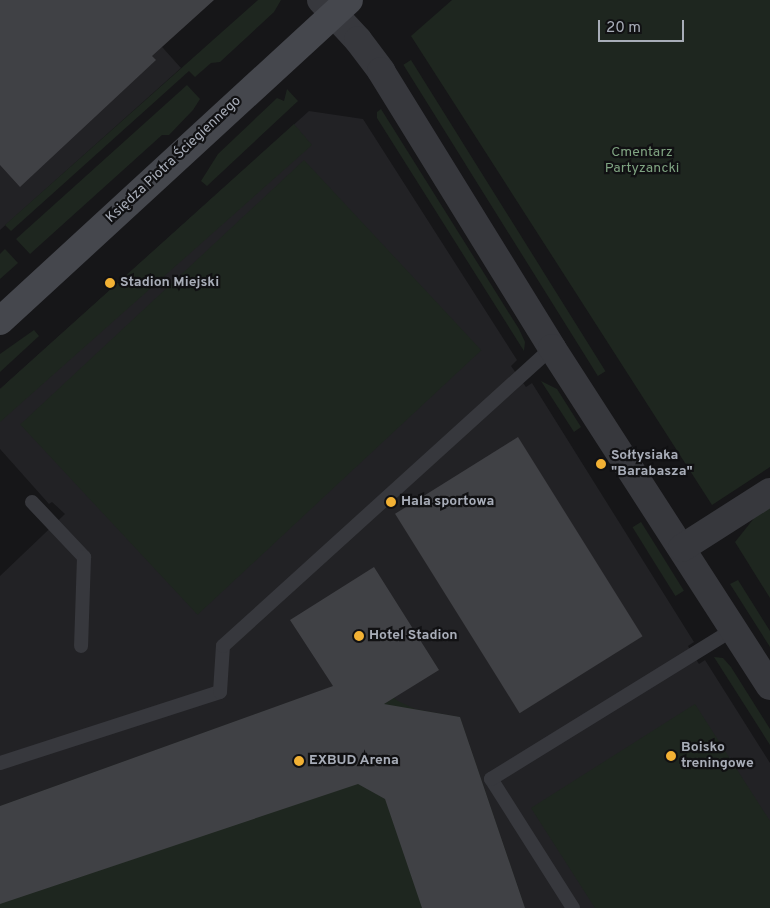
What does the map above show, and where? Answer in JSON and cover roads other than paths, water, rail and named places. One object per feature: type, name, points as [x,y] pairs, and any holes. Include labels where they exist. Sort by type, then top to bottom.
[{"type":"street","name":"Księdza Piotra Ściegiennego","points":[[0,321],[335,4]]},
{"type":"street","points":[[335,4],[381,71],[552,348],[770,686]]},
{"type":"street","points":[[682,548],[770,492]]},
{"type":"lane","points":[[0,763],[220,692],[223,646],[552,348]]},
{"type":"lane","points":[[32,502],[84,556],[81,646]]},
{"type":"lane","points":[[573,908],[491,779],[734,629]]},
{"type":"place","name":"Stadion Miejski","points":[[110,283]]},
{"type":"place","name":"Sołtysiaka \"Barabasza\"","points":[[601,464]]},
{"type":"place","name":"Hala sportowa","points":[[391,502]]},
{"type":"place","name":"Hotel Stadion","points":[[359,636]]},
{"type":"place","name":"Boisko treningowe","points":[[671,756]]},
{"type":"place","name":"EXBUD Arena","points":[[299,761]]},
{"type":"park label","name":"Cmentarz Partyzancki","points":[[642,162]]}]
